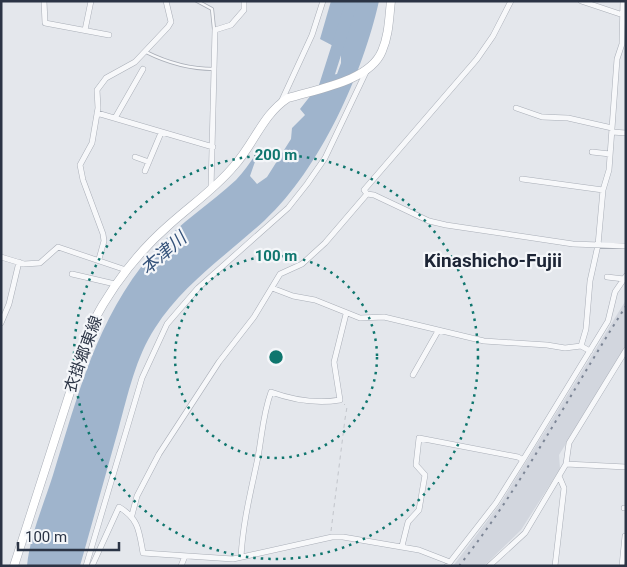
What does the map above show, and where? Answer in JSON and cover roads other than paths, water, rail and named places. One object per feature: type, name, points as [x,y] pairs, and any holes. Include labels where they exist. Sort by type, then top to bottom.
[{"type":"main road","points":[[365,72],[380,57],[383,50],[391,1]]},
{"type":"main road","name":"衣掛郷東線","points":[[14,566],[92,324],[116,284],[126,270],[168,225],[211,190],[244,156],[260,127],[280,103],[288,98],[365,72]]},
{"type":"street","points":[[44,1],[45,23],[110,35]]},
{"type":"street","points":[[85,30],[91,1]]},
{"type":"street","points":[[99,259],[104,241],[103,234],[83,180],[80,165],[92,142],[98,113],[97,90],[100,84],[128,67],[146,52],[171,22],[166,1]]},
{"type":"street","points":[[211,190],[216,30],[231,25],[244,10],[244,1]]},
{"type":"street","points":[[280,103],[312,35],[323,1]]},
{"type":"street","points":[[367,194],[364,190],[477,59],[511,1]]},
{"type":"street","points":[[581,1],[624,15]]},
{"type":"street","points":[[581,346],[586,329],[590,282],[598,245],[603,190],[609,170],[616,59],[622,44],[623,1]]},
{"type":"street","points":[[115,118],[143,69]]},
{"type":"street","points":[[86,566],[142,378],[167,324],[198,288],[288,208],[307,184],[325,158],[365,72]]},
{"type":"street","points":[[516,108],[542,117],[568,118],[626,133]]},
{"type":"street","points":[[98,113],[213,147]]},
{"type":"street","points":[[145,172],[161,132]]},
{"type":"street","points":[[592,152],[610,154]]},
{"type":"street","points":[[135,157],[149,162]]},
{"type":"street","points":[[522,179],[603,190]]},
{"type":"street","points":[[367,194],[374,195],[429,221],[446,225],[572,244],[626,246]]},
{"type":"street","points":[[132,515],[137,496],[159,454],[219,362],[254,317],[280,274],[302,264],[325,243],[367,194]]},
{"type":"street","points":[[1,257],[18,262],[40,263],[58,247],[99,259],[126,270]]},
{"type":"street","points":[[1,324],[9,304],[18,262]]},
{"type":"street","points":[[72,274],[116,284]]},
{"type":"street","points":[[92,566],[120,507],[132,515],[138,527],[143,553],[233,559],[332,537],[402,546],[419,550],[448,564],[496,503],[608,321],[616,292],[625,278],[607,277]]},
{"type":"street","points":[[620,286],[626,290]]},
{"type":"street","points":[[272,288],[292,296],[315,300],[360,318],[384,317],[484,341],[565,348],[581,346],[590,351]]},
{"type":"street","points":[[241,556],[243,524],[258,456],[264,410],[271,392],[291,399],[329,402],[340,400],[334,362],[346,314]]},
{"type":"street","points":[[413,375],[438,331]]},
{"type":"street","points":[[492,564],[525,533],[566,464],[569,443],[623,359],[626,350]]},
{"type":"street","points":[[402,546],[408,522],[419,510],[423,495],[425,475],[416,464],[419,438],[518,457],[523,460]]},
{"type":"street","points":[[566,464],[626,467]]},
{"type":"street","points":[[555,566],[564,488],[560,476]]},
{"type":"street","points":[[622,566],[625,536]]},
{"type":"street","points":[[181,566],[185,556]]},
{"type":"street","points":[[492,564],[500,566]]},
{"type":"lane","points":[[196,1],[212,9],[213,28],[216,30]]},
{"type":"lane","points":[[146,52],[167,63],[198,69],[216,69]]},
{"type":"water","points":[[331,1],[379,1],[362,58],[337,118],[304,174],[285,199],[265,220],[179,297],[166,312],[148,339],[129,389],[80,566],[27,566],[34,531],[81,385],[104,328],[136,274],[156,249],[236,180],[259,150],[250,176],[257,184],[267,177],[291,139],[292,128],[305,115],[300,109],[326,76],[337,74],[341,63],[341,50],[320,39]]},
{"type":"waterway","name":"本津川","points":[[324,89],[352,1]]},
{"type":"railway","points":[[459,566],[525,471],[626,306]]},
{"type":"district","name":"Kinashicho-Fujii","points":[[493,260]]}]
